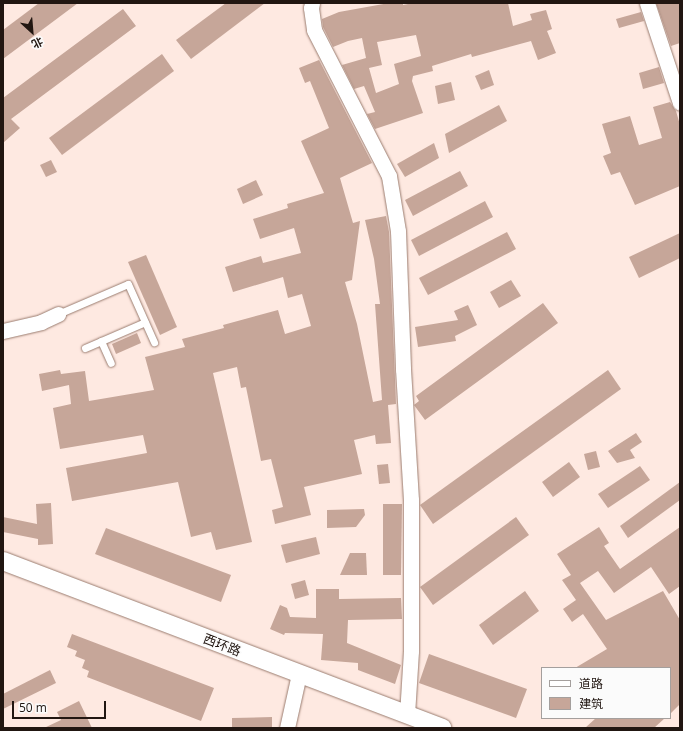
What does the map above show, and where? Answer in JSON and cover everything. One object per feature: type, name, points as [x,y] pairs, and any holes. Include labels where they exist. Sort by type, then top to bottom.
[{"type":"street","points":[[312,3],[311,8],[314,30],[389,176],[398,232],[403,369],[411,500],[411,651],[407,715]]},
{"type":"street","points":[[647,3],[680,103]]},
{"type":"street","points":[[3,331],[41,322],[58,314]]},
{"type":"street","name":"西环路","points":[[3,561],[442,728]]},
{"type":"street","points":[[287,728],[298,674]]},
{"type":"lane","points":[[58,314],[128,284],[154,342]]},
{"type":"lane","points":[[85,348],[145,322]]},
{"type":"lane","points":[[101,341],[111,363]]},
{"type":"building","points":[[39,3],[78,3],[3,59],[3,30]]},
{"type":"building","points":[[226,3],[265,3],[191,59],[176,40]]},
{"type":"building","points":[[389,3],[403,3],[403,5],[413,3],[508,3],[513,26],[532,20],[530,14],[546,10],[552,29],[547,31],[556,53],[538,60],[531,41],[472,57],[471,54],[432,66],[433,71],[413,76],[412,81],[423,113],[375,129],[367,114],[375,112],[364,86],[354,89],[342,65],[366,58],[362,38],[348,41],[333,47],[323,27],[322,19],[339,12]],"holes":[[[416,35],[421,56],[394,64],[399,84],[376,93],[369,68],[382,65],[377,42]]]},
{"type":"building","points":[[656,3],[680,3],[680,43],[671,46]]},
{"type":"building","points":[[123,9],[136,26],[11,119],[20,128],[3,143],[3,98]]},
{"type":"building","points":[[641,12],[644,21],[619,28],[616,19]]},
{"type":"building","points":[[162,54],[174,71],[62,155],[49,138]]},
{"type":"building","points":[[319,60],[372,163],[340,178],[353,223],[360,221],[352,280],[345,282],[357,324],[373,402],[382,400],[375,304],[380,304],[374,259],[365,220],[386,216],[389,232],[396,404],[388,405],[391,443],[376,444],[375,435],[354,440],[362,474],[304,487],[311,515],[275,524],[272,510],[283,507],[271,459],[261,461],[246,387],[241,388],[237,367],[213,373],[252,542],[216,550],[211,532],[191,537],[178,482],[72,501],[66,468],[147,453],[143,435],[60,449],[53,408],[71,404],[69,385],[42,391],[39,374],[60,370],[61,374],[85,371],[89,401],[154,390],[145,357],[185,347],[182,339],[224,328],[223,325],[278,310],[285,334],[311,326],[302,294],[288,298],[283,277],[233,292],[225,267],[261,256],[263,263],[301,253],[294,228],[260,239],[253,219],[288,208],[287,204],[324,193],[301,141],[329,128],[310,81],[305,83],[299,68]]},
{"type":"building","points":[[659,67],[664,83],[643,89],[639,73]]},
{"type":"building","points":[[489,70],[494,85],[481,90],[475,76]]},
{"type":"building","points":[[451,82],[455,100],[438,104],[435,86]]},
{"type":"building","points":[[670,102],[676,111],[680,125],[680,186],[635,205],[620,172],[611,175],[603,156],[611,153],[602,124],[630,116],[639,145],[662,138],[653,107]]},
{"type":"building","points":[[499,105],[507,121],[449,153],[445,134]]},
{"type":"building","points":[[434,143],[439,158],[405,177],[397,164]]},
{"type":"building","points":[[51,160],[57,172],[46,177],[40,165]]},
{"type":"building","points":[[460,171],[468,186],[413,216],[405,200]]},
{"type":"building","points":[[256,180],[263,195],[243,204],[237,189]]},
{"type":"building","points":[[485,201],[493,217],[419,256],[411,240]]},
{"type":"building","points":[[507,232],[516,249],[428,295],[419,278]]},
{"type":"building","points":[[680,233],[680,258],[639,278],[629,257]]},
{"type":"building","points":[[146,255],[177,327],[160,335],[128,262]]},
{"type":"building","points":[[511,280],[521,296],[499,308],[490,292]]},
{"type":"building","points":[[543,303],[558,323],[425,420],[414,405],[419,401],[416,396]]},
{"type":"building","points":[[468,305],[477,325],[455,336],[456,341],[418,347],[415,327],[458,320],[454,311]]},
{"type":"building","points":[[137,333],[141,343],[116,354],[112,344]]},
{"type":"building","points":[[608,370],[621,389],[433,524],[420,505]]},
{"type":"building","points":[[636,433],[642,442],[630,450],[635,458],[617,463],[608,451]]},
{"type":"building","points":[[596,451],[600,467],[588,470],[584,454]]},
{"type":"building","points":[[569,462],[580,477],[553,497],[542,482]]},
{"type":"building","points":[[388,464],[390,483],[379,484],[377,465]]},
{"type":"building","points":[[640,466],[650,480],[608,508],[598,494]]},
{"type":"building","points":[[680,482],[680,500],[628,538],[620,526]]},
{"type":"building","points":[[51,503],[53,544],[38,545],[38,539],[3,532],[3,517],[37,524],[36,504]]},
{"type":"building","points":[[383,504],[402,504],[401,575],[383,575]]},
{"type":"building","points":[[364,509],[365,515],[356,527],[327,528],[327,510]]},
{"type":"building","points":[[516,517],[529,535],[433,605],[420,587]]},
{"type":"building","points":[[599,527],[609,543],[604,546],[620,569],[680,527],[680,586],[669,594],[651,567],[614,593],[598,571],[580,583],[606,620],[663,591],[680,620],[680,704],[671,713],[671,667],[577,667],[607,649],[583,614],[572,622],[563,609],[576,600],[562,580],[571,575],[557,554]]},
{"type":"building","points":[[106,528],[231,575],[221,602],[95,554]]},
{"type":"building","points":[[316,537],[320,554],[286,563],[281,545]]},
{"type":"building","points":[[350,553],[366,553],[367,575],[340,575]]},
{"type":"building","points":[[305,580],[309,595],[295,599],[291,584]]},
{"type":"building","points":[[316,589],[339,589],[339,599],[401,598],[402,619],[348,620],[347,643],[401,665],[395,684],[358,670],[358,663],[321,660],[323,634],[285,633],[284,635],[270,629],[280,605],[287,608],[290,617],[316,618]]},
{"type":"building","points":[[525,591],[539,611],[493,645],[479,625]]},
{"type":"building","points":[[72,634],[214,688],[201,721],[87,677],[89,671],[82,668],[85,660],[75,656],[77,651],[67,647]]},
{"type":"building","points":[[429,654],[527,689],[516,718],[419,683]]},
{"type":"building","points":[[50,670],[56,683],[3,709],[3,694]]},
{"type":"building","points":[[79,701],[92,728],[44,728],[61,720],[57,712]]},
{"type":"building","points":[[272,717],[272,728],[232,728],[232,718]]},
{"type":"building","points":[[595,719],[664,719],[654,728],[585,728]]}]
